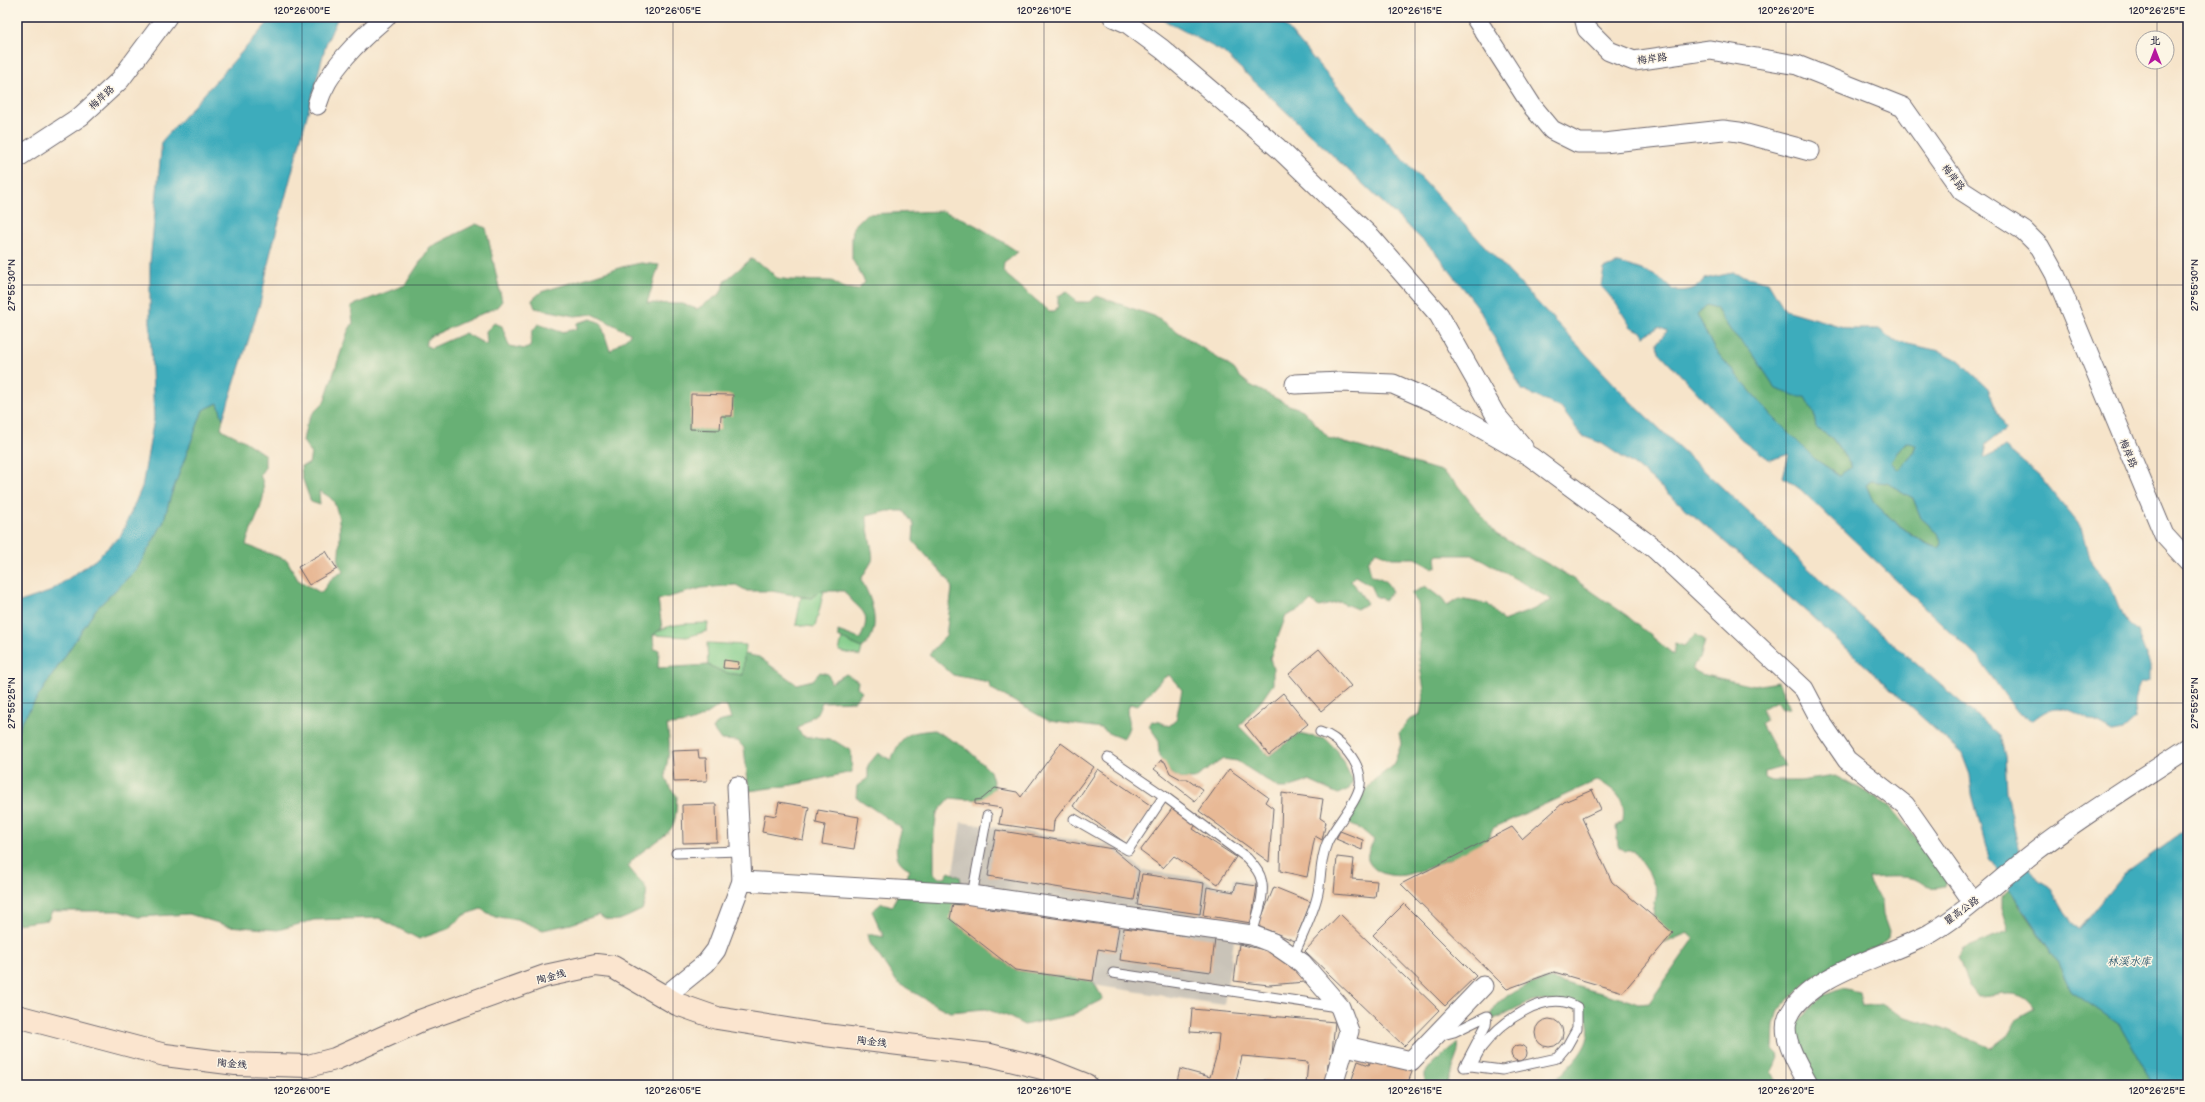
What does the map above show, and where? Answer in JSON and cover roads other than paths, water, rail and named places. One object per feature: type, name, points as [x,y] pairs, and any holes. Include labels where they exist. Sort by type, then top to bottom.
[{"type":"street","name":"梅岸路","points":[[17,158],[81,116],[114,85],[167,17]]},
{"type":"street","points":[[317,105],[326,83],[341,62],[386,17]]},
{"type":"street","points":[[1113,17],[1126,23],[1174,59],[1278,148],[1371,237],[1439,315],[1495,414],[1531,457]]},
{"type":"street","points":[[1475,17],[1532,106],[1552,130],[1578,143],[1604,143],[1723,130],[1739,132],[1810,151]]},
{"type":"street","name":"梅岸路","points":[[1584,17],[1587,29],[1609,51],[1634,61],[1710,50],[1717,51],[1797,65],[1903,107],[1962,190],[2024,231],[2040,247],[2055,274],[2164,535],[2188,561]]},
{"type":"street","points":[[1295,384],[1341,382],[1393,384],[1439,404],[1531,457],[1656,549],[1804,689],[1823,725],[1847,760],[1905,805],[1973,902]]},
{"type":"street","name":"瞿高公路","points":[[1809,1085],[1794,1058],[1787,1032],[1788,1019],[1793,1010],[1813,988],[1830,977],[1931,932],[1989,891],[2036,851],[2188,748]]},
{"type":"street","points":[[664,997],[706,963],[716,950],[742,881],[736,786]]},
{"type":"street","points":[[742,881],[972,895],[1252,935],[1273,943],[1302,963],[1340,1007],[1349,1031],[1346,1046],[1333,1085]]},
{"type":"street","name":"陶金线","points":[[17,1016],[165,1055],[236,1064],[308,1066],[335,1059],[417,1022],[545,976],[596,965],[613,967],[678,1004],[717,1018],[825,1035],[990,1055],[1046,1069],[1086,1085]]},
{"type":"street","points":[[1346,1046],[1410,1061],[1483,986]]},
{"type":"lane","points":[[1293,957],[1317,897],[1321,859],[1335,827],[1354,799],[1360,785],[1359,776],[1352,758],[1341,743],[1320,732]]},
{"type":"lane","points":[[1108,758],[1164,796],[1247,858],[1257,869],[1261,879],[1261,897],[1252,935]]},
{"type":"lane","points":[[1074,818],[1128,850],[1164,796]]},
{"type":"lane","points":[[972,895],[987,816]]},
{"type":"lane","points":[[676,852],[740,851]]},
{"type":"lane","points":[[1113,973],[1340,1007]]},
{"type":"lane","points":[[1434,1038],[1454,1032],[1487,1016],[1486,1024],[1464,1067],[1471,1066],[1502,1070],[1557,1058],[1567,1046],[1578,1028],[1578,1007],[1570,1002],[1540,1003],[1513,1017],[1482,1047],[1471,1066]]},
{"type":"water","points":[[273,17],[338,17],[326,44],[270,255],[260,304],[223,419],[218,403],[203,410],[171,495],[163,523],[137,569],[96,609],[22,721],[17,734],[17,603],[49,592],[95,560],[121,535],[142,487],[154,419],[150,322],[150,263],[162,141]]},
{"type":"water","name":"林溪水库","points":[[1158,17],[1278,17],[1359,112],[1631,402],[1840,598],[2000,736],[2005,756],[2007,792],[2019,852],[2040,882],[2052,889],[2072,924],[2079,929],[2122,876],[2181,833],[2188,831],[2188,1085],[2154,1085],[2120,1025],[2071,991],[2057,961],[1989,858],[1972,794],[1970,775],[1962,754],[1810,615],[1637,467],[1601,443],[1582,436],[1561,408],[1522,390],[1478,307],[1435,252],[1223,52]]},
{"type":"water","points":[[1619,263],[1649,273],[1668,284],[1673,290],[1678,291],[1695,288],[1704,279],[1732,273],[1768,282],[1785,310],[1850,329],[1879,329],[1894,341],[1940,351],[1958,360],[1988,388],[2005,430],[1986,444],[1983,458],[2005,447],[2040,476],[2081,527],[2089,558],[2111,587],[2123,617],[2137,631],[2150,665],[2150,680],[2140,683],[2138,688],[2134,701],[2135,719],[2123,730],[2112,732],[2065,709],[2056,708],[2049,710],[2032,721],[2016,711],[1979,659],[1800,489],[1783,477],[1789,454],[1770,460],[1741,439],[1659,352],[1658,342],[1667,331],[1659,327],[1644,336],[1642,332],[1631,327],[1615,302],[1601,286],[1604,269]],"holes":[[[1707,305],[1716,308],[1731,331],[1753,354],[1776,389],[1799,397],[1805,397],[1814,413],[1816,428],[1832,438],[1852,467],[1839,475],[1815,459],[1770,414],[1714,349],[1697,314]],[[1906,442],[1916,445],[1913,453],[1898,470],[1891,462]],[[1871,481],[1887,483],[1913,498],[1921,518],[1938,533],[1942,544],[1939,548],[1923,542],[1895,522],[1874,502],[1866,485]]]}]
